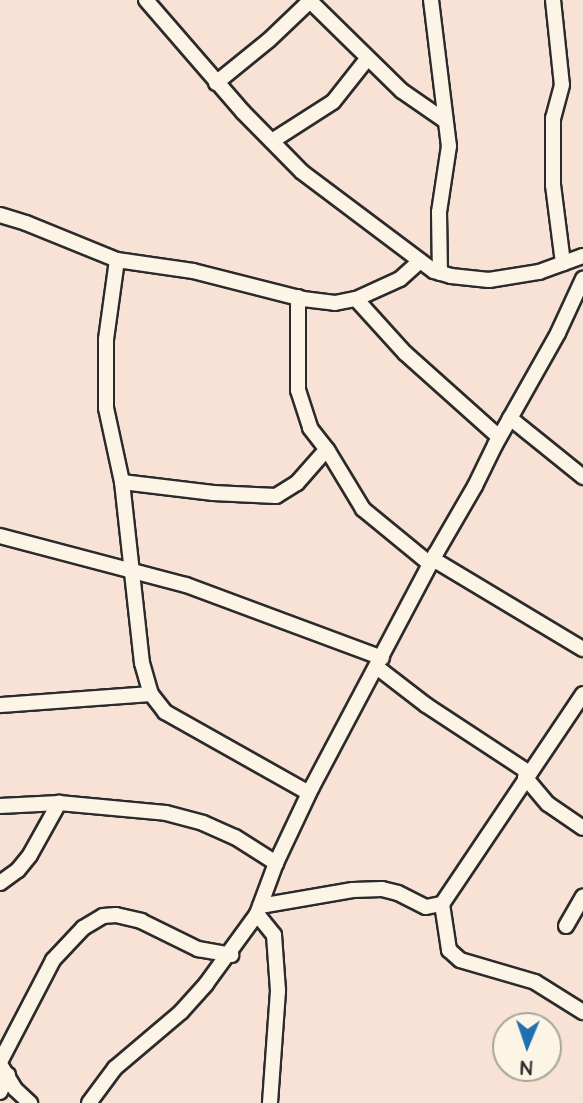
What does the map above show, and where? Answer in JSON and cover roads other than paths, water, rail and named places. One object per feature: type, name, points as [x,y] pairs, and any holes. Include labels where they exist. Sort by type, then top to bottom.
[{"type":"street","points":[[431,0],[449,146],[439,212],[440,273]]},
{"type":"street","points":[[553,0],[562,85],[553,118],[553,185],[563,263]]},
{"type":"street","points":[[216,83],[269,40],[310,1],[402,91],[444,120]]},
{"type":"street","points":[[152,2],[216,83],[302,172],[420,261],[440,273],[489,280],[539,272],[583,256]]},
{"type":"street","points":[[272,141],[333,102],[367,59]]},
{"type":"street","points":[[0,215],[117,260],[204,274],[298,297],[335,303],[356,299],[400,279],[420,261]]},
{"type":"street","points":[[117,260],[104,372],[106,408],[122,482],[142,663],[151,694],[165,712],[309,793]]},
{"type":"street","points":[[89,1103],[116,1068],[181,1012],[231,955],[259,910],[276,863],[309,793],[431,562],[558,333],[583,279]]},
{"type":"street","points":[[298,297],[298,390],[310,428],[327,449],[363,509],[431,562],[583,649]]},
{"type":"street","points":[[356,299],[405,353],[499,437]]},
{"type":"street","points":[[510,418],[583,477]]},
{"type":"street","points":[[122,482],[213,493],[276,496],[297,483],[327,449]]},
{"type":"street","points":[[0,536],[186,585],[380,663],[426,705],[526,774],[548,803],[583,828]]},
{"type":"street","points":[[0,705],[94,701],[151,694]]},
{"type":"street","points":[[580,1003],[535,982],[460,960],[449,950],[442,904],[498,823],[526,774],[583,694]]},
{"type":"street","points":[[0,806],[58,803],[166,813],[202,823],[235,837],[276,863]]},
{"type":"street","points":[[0,883],[30,855],[58,803]]},
{"type":"street","points":[[259,910],[353,890],[398,893],[426,907],[442,904]]},
{"type":"street","points":[[566,926],[583,897]]},
{"type":"street","points":[[259,910],[274,934],[277,978],[270,1103]]},
{"type":"street","points":[[0,1092],[3,1067],[52,960],[83,928],[103,916],[116,915],[141,921],[198,949],[231,955]]},
{"type":"street","points":[[3,1067],[15,1089],[30,1103]]}]
